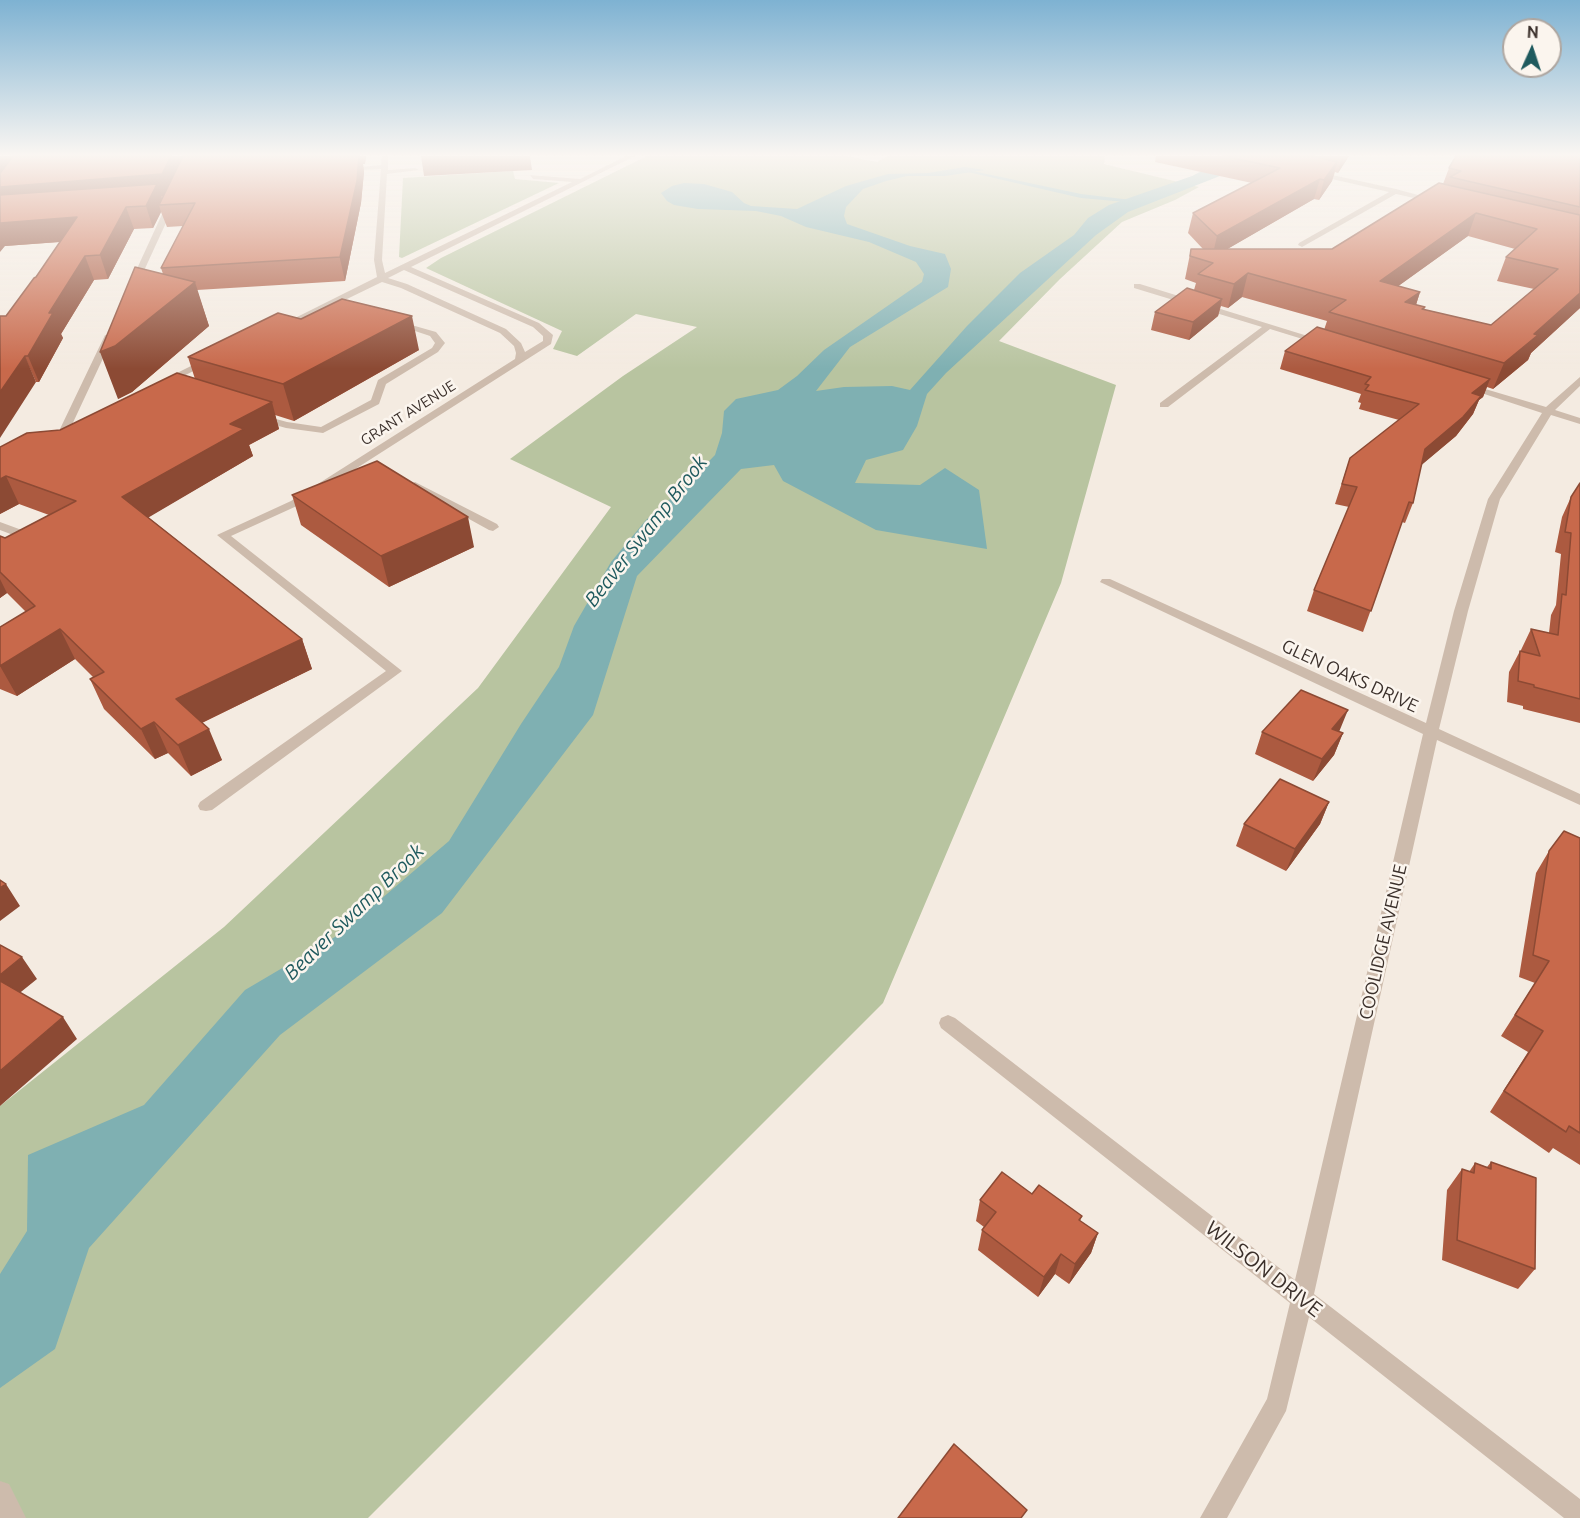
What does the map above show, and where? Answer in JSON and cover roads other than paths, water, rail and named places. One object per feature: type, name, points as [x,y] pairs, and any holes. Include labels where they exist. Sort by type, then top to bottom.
[{"type":"street","points":[[128,296],[158,227]]},
{"type":"street","points":[[380,227],[378,260],[382,279]]},
{"type":"street","points":[[273,331],[489,227]]},
{"type":"street","points":[[1302,245],[1334,227]]},
{"type":"street","name":"GRANT AVENUE","points":[[206,806],[395,671],[223,536],[295,504],[370,461],[548,342],[548,335],[543,330],[430,276],[406,268]]},
{"type":"street","points":[[382,279],[404,286],[503,332],[518,345],[521,353],[519,361]]},
{"type":"street","points":[[1137,286],[1336,347]]},
{"type":"street","points":[[336,301],[346,305]]},
{"type":"street","points":[[243,412],[286,425],[323,430],[375,402],[382,382],[435,350],[440,343],[433,334],[390,319]]},
{"type":"street","points":[[1164,405],[1269,326]]},
{"type":"street","points":[[65,429],[112,328]]},
{"type":"street","points":[[148,390],[221,355]]},
{"type":"street","name":"COOLIDGE AVENUE","points":[[1213,1518],[1278,1403],[1431,733],[1461,611],[1494,499],[1548,411],[1580,380]]},
{"type":"street","points":[[1459,384],[1580,421]]},
{"type":"street","points":[[158,385],[169,388]]},
{"type":"street","points":[[56,434],[75,424]]},
{"type":"street","points":[[404,480],[493,527]]},
{"type":"street","points":[[0,526],[37,540]]},
{"type":"street","name":"GLEN OAKS DRIVE","points":[[1106,582],[1580,800]]},
{"type":"street","name":"WILSON DRIVE","points":[[948,1023],[1580,1515]]},
{"type":"street","points":[[0,1493],[13,1518]]},
{"type":"water","name":"Beaver Swamp Brook","points":[[806,227],[855,227],[910,246],[945,254],[951,269],[948,287],[850,347],[816,391],[844,387],[892,386],[910,390],[967,326],[1020,273],[1074,235],[1081,227],[1107,227],[946,373],[927,394],[917,426],[903,450],[866,460],[855,483],[920,485],[945,468],[979,490],[987,549],[876,530],[783,481],[774,465],[741,469],[637,576],[593,715],[442,913],[280,1035],[89,1248],[55,1349],[0,1388],[0,1274],[27,1231],[28,1155],[144,1105],[245,990],[340,934],[449,841],[559,667],[574,626],[611,562],[646,520],[684,487],[715,455],[722,433],[724,411],[736,399],[778,390],[797,376],[824,350],[922,282],[924,274],[916,262],[869,242]]}]
